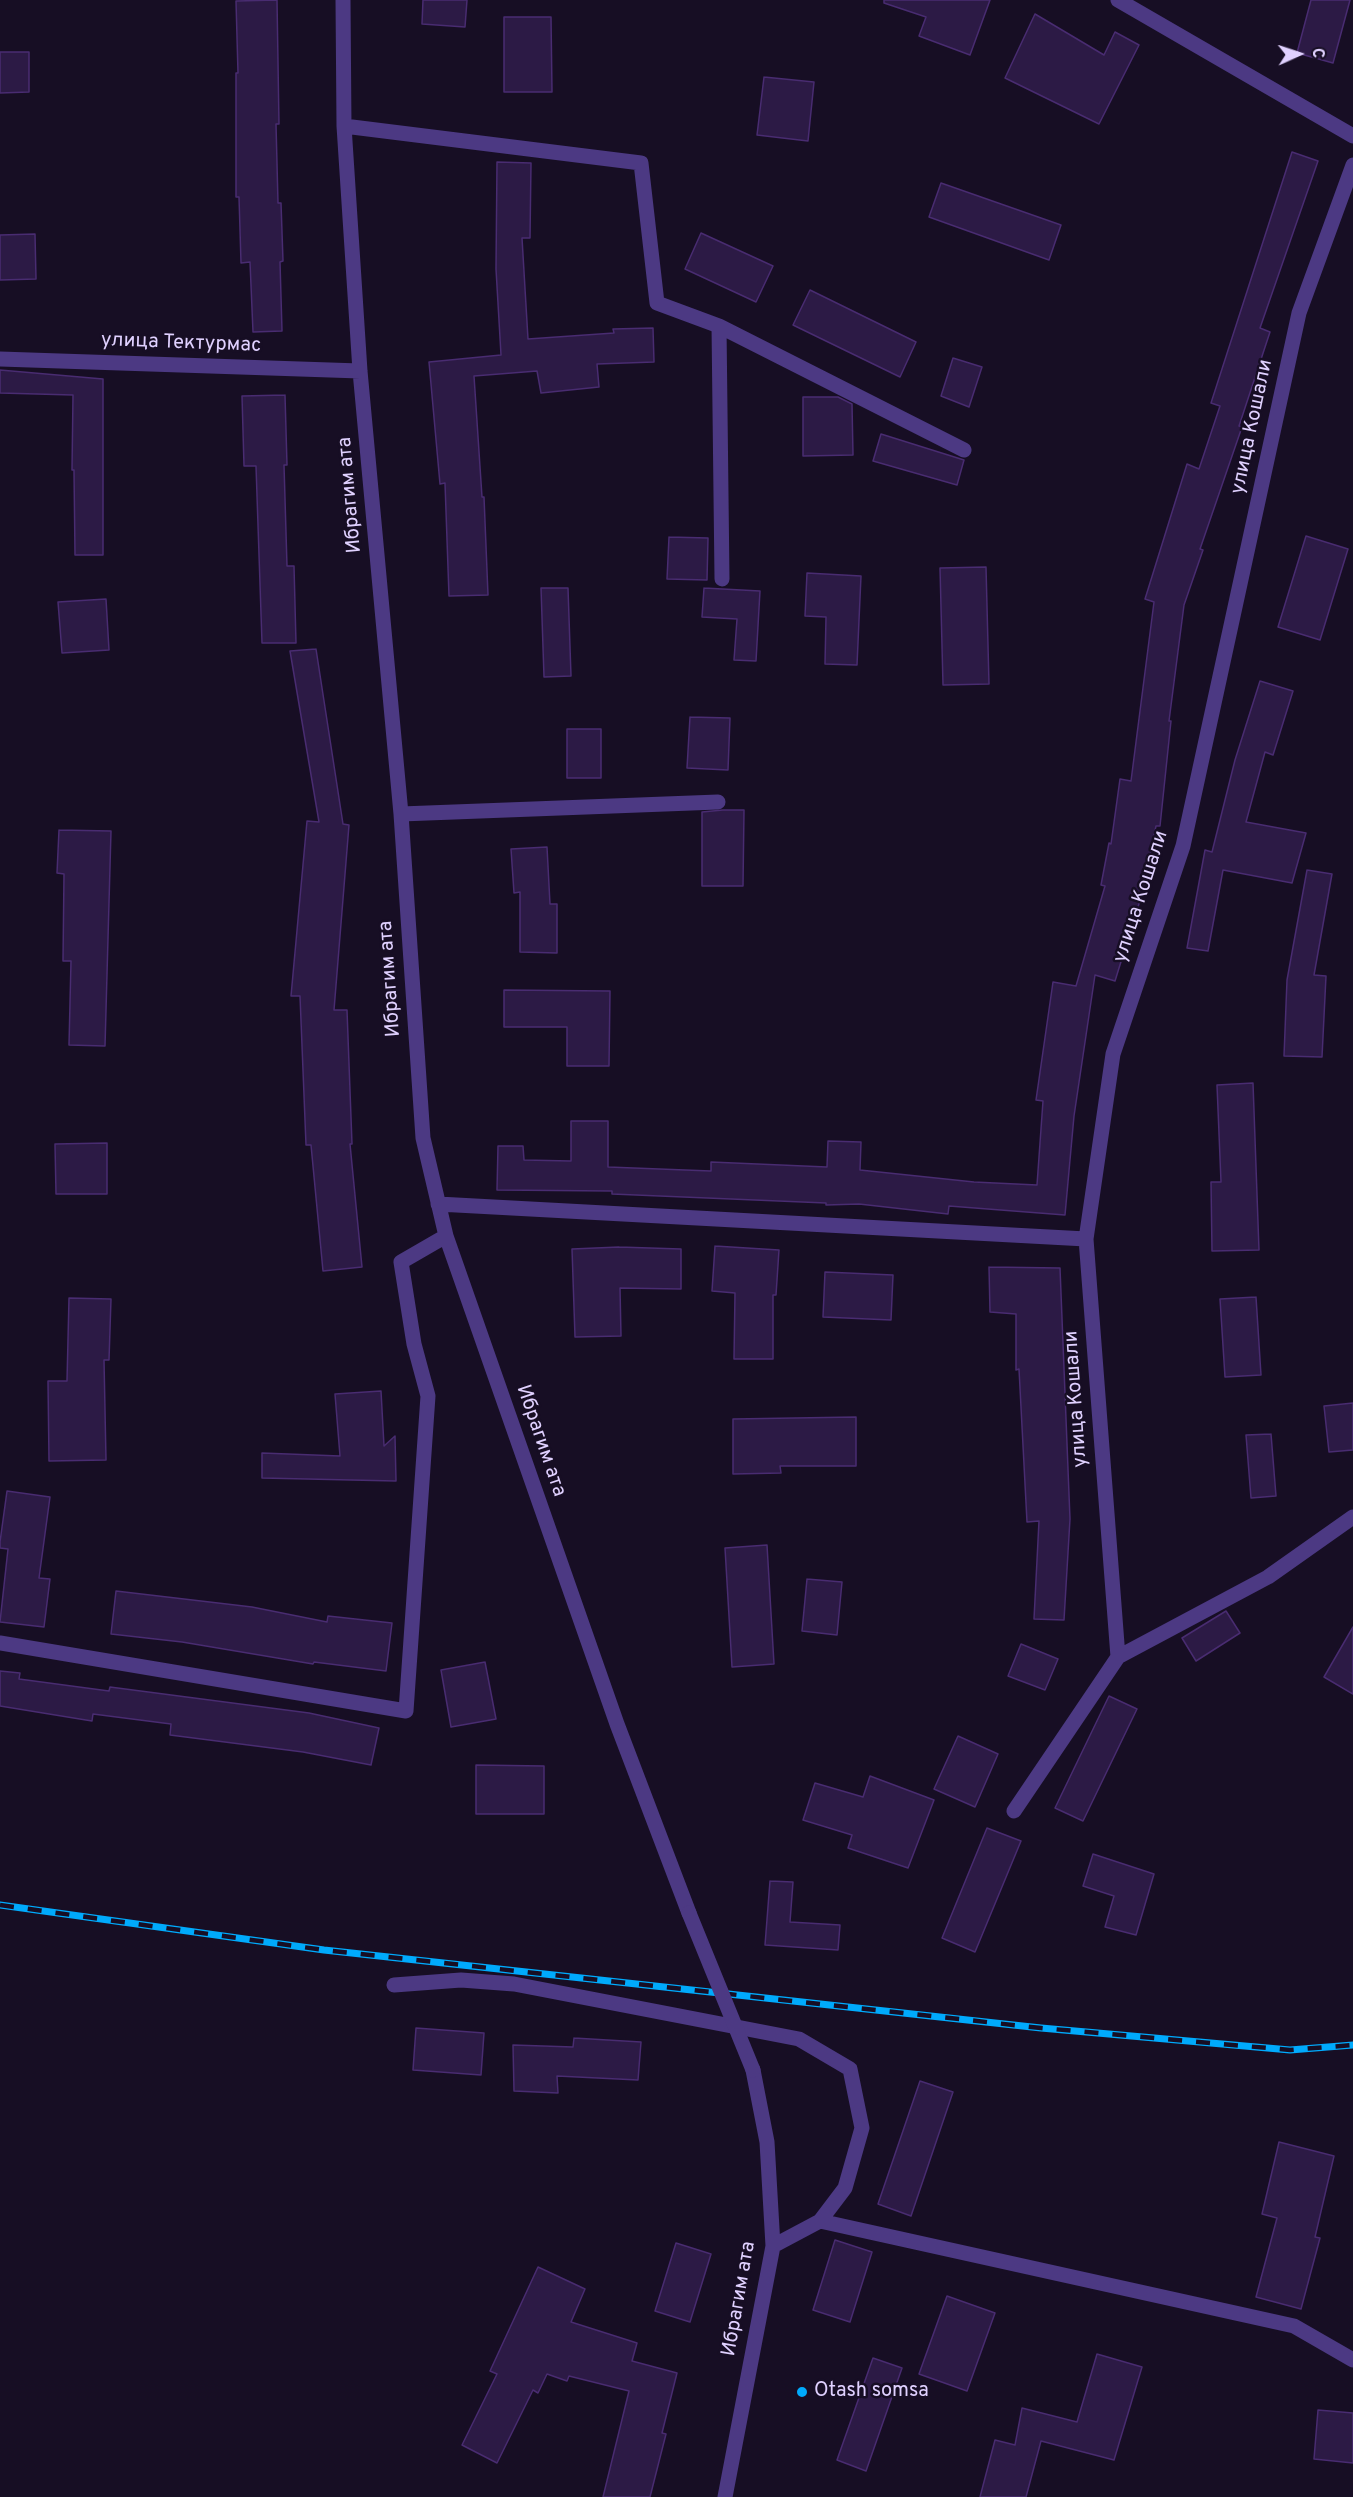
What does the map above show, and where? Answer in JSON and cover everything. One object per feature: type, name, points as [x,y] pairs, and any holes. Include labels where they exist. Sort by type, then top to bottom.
[{"type":"street","name":"Ибрагим ата","points":[[343,0],[345,126],[360,371],[401,814],[423,1138],[447,1236],[617,1724],[689,1913],[753,2070],[767,2142],[773,2246],[724,2497]]},
{"type":"street","points":[[1118,0],[1353,136]]},
{"type":"street","points":[[345,126],[641,163],[657,303],[719,326],[964,450]]},
{"type":"street","name":"улица Кошали","points":[[1118,1657],[1086,1239],[1113,1054],[1183,846],[1299,313],[1353,165]]},
{"type":"street","points":[[719,326],[722,579]]},
{"type":"street","name":"улица Тектурмас","points":[[0,359],[360,371]]},
{"type":"street","points":[[401,814],[718,802]]},
{"type":"street","points":[[438,1204],[1086,1239]]},
{"type":"street","points":[[0,1643],[406,1711],[428,1396],[414,1344],[401,1262],[447,1236]]},
{"type":"street","points":[[1014,1811],[1118,1657],[1268,1577],[1353,1517]]},
{"type":"street","points":[[394,1985],[461,1980],[514,1984],[799,2039],[850,2069],[862,2128],[845,2188],[820,2221],[773,2246]]},
{"type":"street","points":[[820,2221],[1294,2326],[1353,2360]]},
{"type":"building","points":[[277,0],[279,124],[276,124],[278,203],[281,203],[283,261],[280,262],[282,331],[253,332],[250,262],[241,263],[239,197],[236,197],[236,73],[238,73],[236,1]]},
{"type":"building","points":[[423,0],[467,0],[465,27],[422,24]]},
{"type":"building","points":[[884,0],[990,0],[970,55],[919,36],[926,17],[884,3]]},
{"type":"building","points":[[1311,0],[1350,0],[1333,63],[1297,53]]},
{"type":"building","points":[[1035,14],[1104,55],[1115,32],[1139,45],[1099,124],[1005,78]]},
{"type":"building","points":[[504,17],[551,17],[552,92],[504,92]]},
{"type":"building","points":[[0,52],[29,52],[29,92],[0,93]]},
{"type":"building","points":[[764,77],[814,82],[808,141],[757,135]]},
{"type":"building","points":[[1292,152],[1318,161],[1260,328],[1270,332],[1239,426],[1242,427],[1200,549],[1203,550],[1184,605],[1169,721],[1171,721],[1160,826],[1156,826],[1142,894],[1115,981],[1095,975],[1074,1116],[1065,1215],[949,1206],[948,1214],[859,1204],[826,1205],[826,1203],[612,1194],[612,1191],[497,1190],[498,1146],[523,1146],[524,1160],[571,1161],[571,1121],[608,1121],[608,1167],[711,1171],[711,1162],[827,1167],[828,1141],[861,1142],[860,1170],[974,1182],[1037,1185],[1043,1101],[1036,1100],[1053,982],[1076,986],[1105,886],[1101,885],[1109,843],[1111,844],[1120,779],[1131,781],[1154,602],[1145,599],[1187,464],[1199,469],[1220,406],[1211,403]]},
{"type":"building","points":[[497,162],[531,163],[530,238],[522,238],[528,339],[614,333],[613,329],[653,328],[654,362],[597,364],[599,387],[541,393],[537,371],[474,376],[482,497],[484,497],[488,595],[449,596],[445,483],[440,484],[429,362],[501,355],[496,269]]},
{"type":"building","points":[[941,183],[1061,225],[1049,260],[929,217]]},
{"type":"building","points":[[701,233],[773,266],[756,302],[685,269]]},
{"type":"building","points":[[35,234],[36,279],[0,280],[0,235]]},
{"type":"building","points":[[810,290],[916,342],[900,377],[793,325]]},
{"type":"building","points":[[953,358],[982,367],[969,407],[941,396]]},
{"type":"building","points":[[0,370],[103,379],[103,555],[75,555],[74,470],[72,470],[73,395],[0,393]]},
{"type":"building","points":[[285,395],[287,465],[284,465],[287,566],[294,566],[296,643],[262,643],[256,466],[244,466],[242,396]]},
{"type":"building","points":[[803,397],[838,397],[852,404],[853,455],[803,456]]},
{"type":"building","points":[[881,434],[964,460],[957,485],[873,461]]},
{"type":"building","points":[[1306,536],[1348,549],[1320,640],[1278,627]]},
{"type":"building","points":[[669,537],[708,538],[707,580],[667,579]]},
{"type":"building","points":[[986,567],[989,684],[943,685],[940,568]]},
{"type":"building","points":[[807,573],[861,576],[857,665],[825,664],[826,617],[805,616]]},
{"type":"building","points":[[541,588],[568,588],[571,676],[544,677]]},
{"type":"building","points":[[704,588],[760,591],[756,661],[734,660],[737,619],[702,617]]},
{"type":"building","points":[[106,599],[109,650],[62,653],[58,602]]},
{"type":"building","points":[[316,649],[343,824],[349,825],[334,1010],[347,1010],[352,1144],[350,1144],[362,1267],[323,1271],[311,1145],[306,1145],[300,996],[291,996],[307,821],[319,822],[290,651]]},
{"type":"building","points":[[1260,681],[1293,691],[1273,755],[1265,752],[1246,822],[1306,833],[1292,883],[1223,870],[1208,951],[1187,948],[1205,850],[1212,852],[1235,760]]},
{"type":"building","points":[[690,717],[730,718],[728,770],[687,768]]},
{"type":"building","points":[[567,729],[601,729],[601,778],[567,778]]},
{"type":"building","points":[[744,810],[743,886],[702,886],[702,812]]},
{"type":"building","points":[[59,830],[111,831],[105,1046],[69,1045],[71,961],[63,961],[64,874],[57,873]]},
{"type":"building","points":[[547,847],[550,904],[557,904],[557,953],[520,952],[520,892],[514,893],[511,849]]},
{"type":"building","points":[[1307,870],[1332,874],[1314,975],[1326,976],[1322,1057],[1284,1056],[1287,980]]},
{"type":"building","points":[[504,990],[610,991],[609,1066],[567,1066],[567,1027],[504,1027]]},
{"type":"building","points":[[1253,1083],[1259,1250],[1212,1251],[1211,1182],[1221,1182],[1217,1085]]},
{"type":"building","points":[[107,1143],[107,1194],[56,1194],[55,1144]]},
{"type":"building","points":[[715,1246],[779,1250],[776,1295],[773,1295],[773,1359],[734,1359],[735,1293],[712,1291]]},
{"type":"building","points":[[619,1247],[681,1249],[681,1289],[620,1288],[621,1336],[575,1337],[572,1249]]},
{"type":"building","points":[[989,1267],[1060,1268],[1070,1519],[1064,1620],[1034,1619],[1039,1521],[1027,1522],[1019,1369],[1016,1370],[1016,1314],[990,1312]]},
{"type":"building","points":[[825,1272],[893,1275],[891,1320],[823,1317]]},
{"type":"building","points":[[1256,1297],[1261,1375],[1225,1377],[1220,1299]]},
{"type":"building","points":[[69,1298],[111,1299],[109,1360],[104,1360],[106,1460],[49,1461],[48,1381],[67,1381]]},
{"type":"building","points":[[381,1391],[384,1446],[395,1436],[396,1481],[262,1478],[262,1453],[340,1456],[335,1394]]},
{"type":"building","points":[[1353,1403],[1353,1450],[1329,1452],[1324,1406]]},
{"type":"building","points":[[856,1417],[856,1466],[780,1466],[781,1473],[733,1474],[733,1419]]},
{"type":"building","points":[[1271,1434],[1276,1496],[1251,1498],[1246,1435]]},
{"type":"building","points":[[7,1491],[50,1497],[39,1578],[50,1579],[44,1627],[0,1622],[8,1549],[0,1548],[0,1542]]},
{"type":"building","points":[[767,1545],[774,1664],[732,1667],[725,1548]]},
{"type":"building","points":[[807,1579],[842,1582],[837,1635],[802,1631]]},
{"type":"building","points":[[116,1591],[252,1607],[327,1622],[328,1616],[392,1623],[386,1671],[314,1662],[313,1664],[182,1642],[111,1634]]},
{"type":"building","points":[[1226,1611],[1240,1633],[1196,1661],[1182,1638]]},
{"type":"building","points":[[1353,1627],[1353,1694],[1324,1677]]},
{"type":"building","points":[[1021,1644],[1058,1659],[1045,1690],[1008,1676]]},
{"type":"building","points":[[485,1662],[496,1719],[451,1727],[441,1670]]},
{"type":"building","points":[[0,1671],[20,1673],[19,1679],[109,1691],[110,1687],[309,1713],[379,1728],[371,1765],[303,1752],[170,1735],[171,1724],[93,1714],[92,1721],[0,1706]]},
{"type":"building","points":[[1109,1696],[1137,1709],[1083,1821],[1055,1808]]},
{"type":"building","points":[[958,1736],[998,1754],[975,1807],[934,1789]]},
{"type":"building","points":[[476,1765],[544,1766],[544,1814],[476,1814]]},
{"type":"building","points":[[870,1776],[934,1800],[908,1868],[848,1848],[852,1835],[803,1820],[815,1783],[863,1797]]},
{"type":"building","points":[[987,1828],[1021,1841],[975,1952],[942,1938]]},
{"type":"building","points":[[1093,1854],[1154,1874],[1136,1935],[1105,1927],[1114,1896],[1083,1886]]},
{"type":"building","points":[[770,1881],[793,1882],[790,1922],[840,1925],[838,1950],[765,1945]]},
{"type":"building","points":[[416,2028],[484,2033],[481,2075],[413,2070]]},
{"type":"building","points":[[574,2038],[641,2042],[638,2080],[557,2076],[558,2093],[514,2091],[513,2045],[573,2047]]},
{"type":"building","points":[[920,2081],[953,2092],[911,2216],[878,2204]]},
{"type":"building","points":[[1279,2142],[1334,2156],[1315,2237],[1320,2238],[1301,2309],[1256,2297],[1277,2218],[1262,2214]]},
{"type":"building","points":[[835,2240],[872,2252],[850,2322],[813,2310]]},
{"type":"building","points":[[676,2243],[711,2254],[690,2322],[655,2311]]},
{"type":"building","points":[[538,2267],[585,2289],[571,2322],[637,2343],[632,2361],[677,2373],[662,2433],[666,2434],[650,2497],[603,2497],[629,2391],[569,2376],[567,2381],[547,2374],[538,2393],[533,2390],[497,2463],[462,2445],[497,2374],[490,2371]]},
{"type":"building","points":[[947,2296],[995,2313],[967,2391],[919,2374]]},
{"type":"building","points":[[1097,2354],[1142,2367],[1114,2460],[1041,2441],[1026,2497],[980,2497],[995,2440],[1015,2445],[1022,2408],[1077,2422]]},
{"type":"building","points":[[873,2358],[902,2368],[866,2471],[837,2460]]},
{"type":"building","points":[[1318,2410],[1353,2413],[1353,2463],[1314,2459]]},
{"type":"railway","points":[[0,1905],[324,1950],[1041,2028],[1290,2050],[1353,2045]]},
{"type":"place","name":"Otash somsa","points":[[802,2392]]}]
